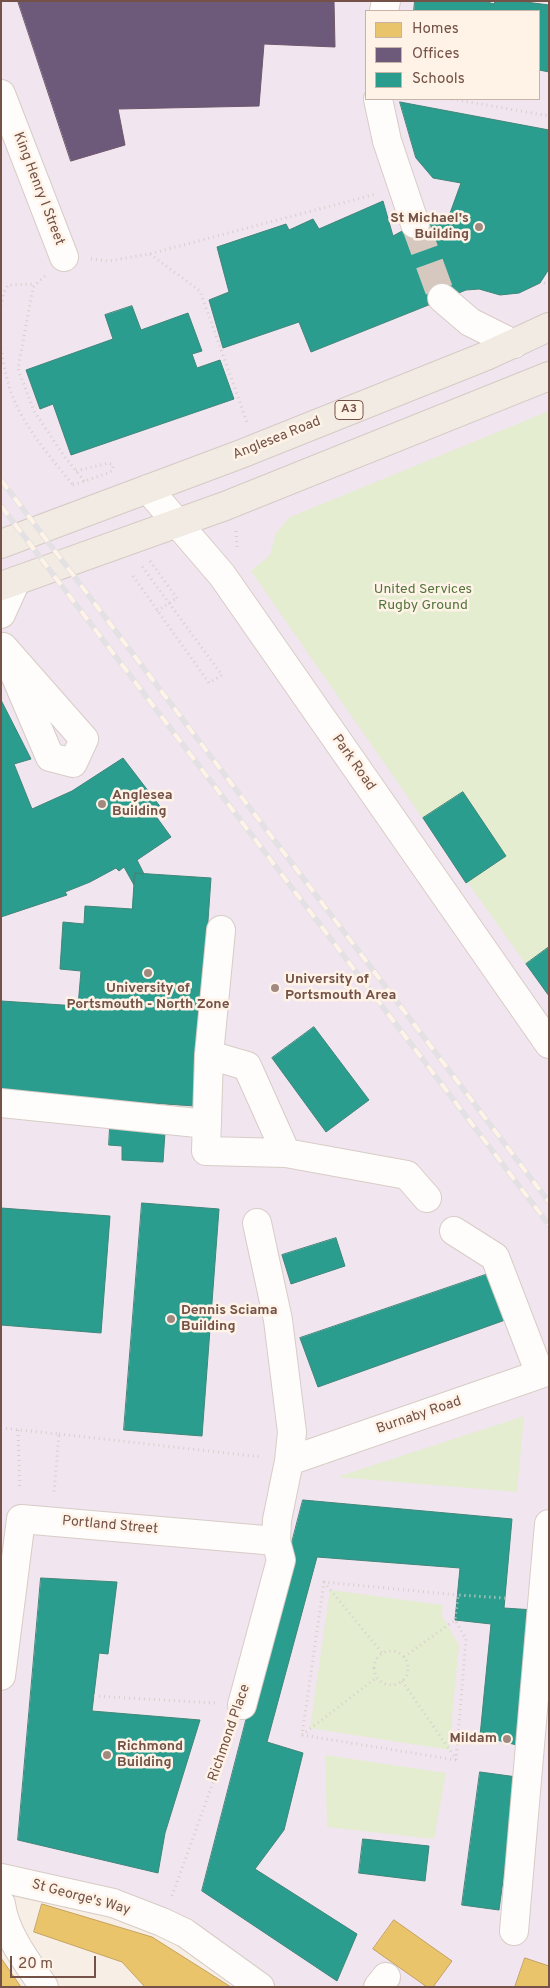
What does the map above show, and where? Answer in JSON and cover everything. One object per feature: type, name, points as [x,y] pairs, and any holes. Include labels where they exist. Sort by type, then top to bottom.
[{"type":"main road","name":"Anglesea Road","points":[[1,544],[241,454],[514,344],[549,327]]},
{"type":"main road","points":[[9,583],[233,503],[549,376]]},
{"type":"street","name":"King Henry I Street","points":[[1,94],[64,257]]},
{"type":"street","points":[[378,100],[387,141],[404,186],[415,224]]},
{"type":"street","points":[[442,298],[470,322],[514,344]]},
{"type":"street","name":"Park Road","points":[[148,489],[227,583],[549,1044]]},
{"type":"street","points":[[1,614],[9,583]]},
{"type":"street","points":[[221,930],[209,1055],[206,1151],[286,1153],[407,1175],[427,1198]]},
{"type":"street","points":[[209,1055],[247,1066],[286,1153]]},
{"type":"street","points":[[1,1103],[207,1124]]},
{"type":"street","points":[[258,1223],[278,1320],[292,1432],[289,1461],[277,1520],[276,1541]]},
{"type":"street","points":[[454,1231],[494,1257],[544,1372]]},
{"type":"street","name":"Burnaby Road","points":[[289,1461],[544,1372]]},
{"type":"street","points":[[1,1676],[21,1518]]},
{"type":"street","name":"Portland Street","points":[[21,1518],[276,1541]]},
{"type":"street","points":[[514,1931],[549,1524]]},
{"type":"street","name":"Richmond Place","points":[[242,1705],[281,1560],[276,1541]]},
{"type":"street","name":"St George's Way","points":[[1,1878],[113,1903],[162,1922],[185,1933],[260,1987]]},
{"type":"street","points":[[1,1904],[3,1917],[24,1958],[44,1987]]},
{"type":"path","points":[[458,100],[549,116]]},
{"type":"path","points":[[105,260],[149,254],[404,186]]},
{"type":"path","points":[[149,254],[200,291],[247,424]]},
{"type":"path","points":[[544,283],[549,285]]},
{"type":"path","points":[[1,306],[4,292],[8,285],[36,284],[33,287],[18,369],[34,411],[87,484]]},
{"type":"path","points":[[1,348],[14,401],[41,444],[73,485],[108,473],[113,470],[113,465],[108,463],[76,471]]},
{"type":"path","points":[[148,559],[177,598],[157,611]]},
{"type":"path","points":[[132,576],[209,683],[222,675],[139,562]]},
{"type":"path","points":[[1,1428],[289,1461]]},
{"type":"path","points":[[18,1430],[21,1518]]},
{"type":"path","points":[[54,1500],[58,1434]]},
{"type":"path","points":[[324,1582],[505,1598]]},
{"type":"path","points":[[324,1582],[382,1653]]},
{"type":"path","points":[[302,1735],[324,1582]]},
{"type":"path","points":[[456,1760],[466,1639],[455,1620],[458,1595]]},
{"type":"path","points":[[404,1657],[455,1620]]},
{"type":"path","points":[[391,1650],[401,1653],[404,1657],[408,1672],[402,1681],[397,1684],[385,1684],[376,1678],[374,1661],[382,1653],[391,1650]]},
{"type":"path","points":[[302,1735],[376,1678]]},
{"type":"path","points":[[402,1681],[456,1760]]},
{"type":"path","points":[[94,1696],[242,1705]]},
{"type":"path","name":"Richmond Place","points":[[162,1922],[242,1705]]},
{"type":"path","points":[[302,1735],[456,1760]]},
{"type":"shaded area","name":"University of Portsmouth Area","points":[[1,1],[549,1],[549,1987],[260,1987],[185,1933],[1,1878]]},
{"type":"green space","name":"United Services Rugby Ground","points":[[549,411],[549,996],[251,571],[270,555],[276,533],[290,517]]},
{"type":"green space","points":[[524,1416],[517,1492],[337,1477]]},
{"type":"green space","points":[[330,1590],[443,1605],[442,1616],[459,1645],[449,1750],[310,1728]]},
{"type":"green space","points":[[325,1755],[446,1773],[434,1839],[327,1827]]},
{"type":"building: Homes","points":[[42,1904],[152,1937],[231,1987],[145,1987],[122,1962],[34,1932]]},
{"type":"building: Homes","points":[[394,1920],[452,1961],[433,1987],[427,1987],[373,1949]]},
{"type":"building: Homes","points":[[1,1958],[21,1987],[1,1987]]},
{"type":"building: Homes","points":[[525,1958],[549,1966],[549,1987],[515,1987]]},
{"type":"building: Offices","points":[[18,1],[334,1],[335,47],[264,44],[259,106],[118,109],[125,145],[71,161]]},
{"type":"building: Schools","points":[[415,1],[484,1],[494,4],[495,1],[518,1],[549,5],[549,72],[540,70],[540,10],[414,10]]},
{"type":"building: Schools","name":"St Michael's Building","points":[[400,102],[549,130],[549,269],[540,283],[519,293],[500,295],[479,289],[466,290],[311,352],[299,322],[223,348],[209,300],[229,292],[217,247],[286,224],[289,230],[313,219],[319,229],[383,201],[393,236],[433,217],[449,216],[461,183],[433,178],[416,158]]},
{"type":"building: Schools","points":[[132,306],[141,330],[188,313],[202,351],[192,354],[197,368],[220,360],[234,399],[71,455],[53,404],[40,409],[26,370],[113,339],[105,315]]},
{"type":"building: Schools","name":"Anglesea Building","points":[[1,700],[31,759],[14,764],[32,809],[72,791],[123,758],[162,809],[155,815],[171,837],[137,860],[144,874],[135,873],[134,885],[124,867],[119,871],[116,868],[90,882],[65,892],[67,895],[1,917]]},
{"type":"building: Schools","points":[[463,792],[506,856],[466,883],[423,818]]},
{"type":"building: Schools","points":[[135,873],[211,878],[195,1106],[1,1093],[1,1001],[78,1006],[81,971],[60,969],[63,922],[84,924],[85,906],[132,909]]},
{"type":"building: Schools","points":[[549,947],[549,996],[526,964]]},
{"type":"building: Schools","points":[[314,1027],[369,1100],[326,1132],[272,1058]]},
{"type":"building: Schools","points":[[110,1128],[165,1132],[163,1162],[122,1160],[122,1146],[109,1145]]},
{"type":"building: Schools","name":"Dennis Sciama Building","points":[[142,1203],[219,1209],[202,1436],[124,1430]]},
{"type":"building: Schools","points":[[1,1208],[110,1216],[101,1333],[1,1325]]},
{"type":"building: Schools","points":[[336,1238],[345,1266],[291,1284],[282,1255]]},
{"type":"building: Schools","points":[[491,1273],[508,1319],[318,1387],[300,1338]]},
{"type":"building: Schools","name":"Mildam","points":[[303,1500],[512,1519],[504,1608],[534,1610],[521,1746],[480,1736],[491,1624],[455,1620],[460,1568],[317,1557],[267,1742],[303,1753],[284,1830],[255,1869],[357,1934],[337,1981],[202,1891]]},
{"type":"building: Schools","name":"Richmond Building","points":[[41,1578],[117,1582],[108,1654],[99,1653],[92,1711],[200,1720],[165,1833],[158,1873],[18,1840]]},
{"type":"building: Schools","points":[[480,1772],[517,1777],[499,1910],[462,1905]]},
{"type":"building: Schools","points":[[363,1839],[429,1846],[425,1881],[359,1873]]},
{"type":"tunnel","points":[[415,224],[442,298]]},
{"type":"railway","points":[[1,480],[549,1202]]},
{"type":"railway","points":[[1,506],[549,1225]]},
{"type":"place","name":"St Michael's Building","points":[[479,227]]},
{"type":"place","name":"Anglesea Building","points":[[102,804]]},
{"type":"place","name":"University of Portsmouth - North Zone","points":[[148,973]]},
{"type":"place","name":"University of Portsmouth Area","points":[[275,988]]},
{"type":"place","name":"Dennis Sciama Building","points":[[171,1319]]},
{"type":"place","name":"Mildam","points":[[507,1739]]},
{"type":"place","name":"Richmond Building","points":[[107,1755]]}]
